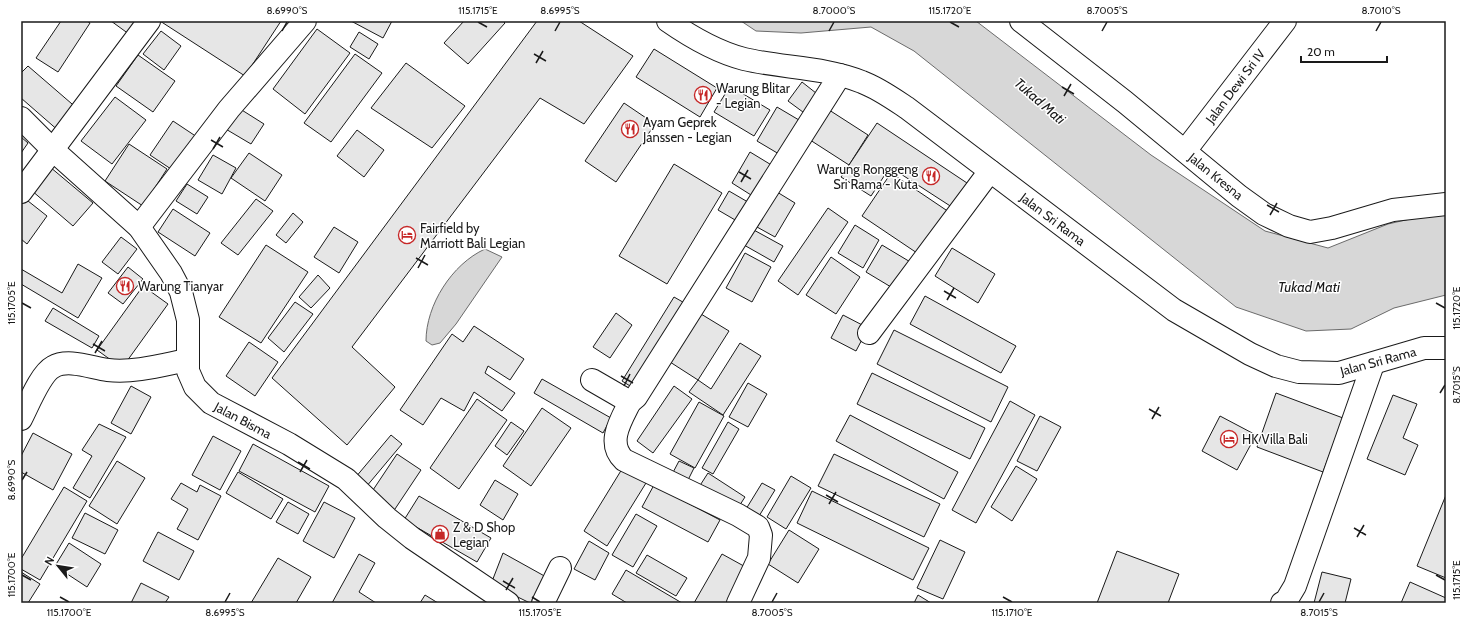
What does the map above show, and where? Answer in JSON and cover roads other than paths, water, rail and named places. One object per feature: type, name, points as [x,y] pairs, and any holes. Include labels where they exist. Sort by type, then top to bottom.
[{"type":"street","points":[[21,192],[149,21]]},
{"type":"street","points":[[139,227],[229,109],[305,21]]},
{"type":"street","name":"Jalan Sri Rama","points":[[668,21],[708,46],[743,59],[840,75],[861,81],[881,91],[906,108],[1174,310],[1250,354],[1276,366],[1299,372],[1339,372],[1373,364],[1424,348],[1446,348]]},
{"type":"street","name":"Jalan Kresna","points":[[1021,21],[1264,214],[1289,226],[1310,232],[1332,228],[1393,210],[1446,204]]},
{"type":"street","name":"Jalan Dewi Sri IV","points":[[1185,151],[1285,21]]},
{"type":"street","points":[[738,603],[759,558],[761,535],[758,527],[738,515],[624,460],[618,454],[615,443],[616,436],[630,402],[640,390],[840,75]]},
{"type":"street","name":"Jalan Bisma","points":[[21,118],[53,150],[139,227],[171,273],[181,292],[188,320],[188,371],[195,387],[210,403],[289,444],[346,479],[387,518],[483,596],[508,603]]},
{"type":"street","points":[[869,333],[990,171]]},
{"type":"street","points":[[21,419],[41,381],[52,367],[62,364],[109,370],[130,370],[187,360]]},
{"type":"street","points":[[1282,603],[1286,601],[1295,586],[1373,364]]},
{"type":"street","points":[[592,380],[630,402]]},
{"type":"street","points":[[543,603],[560,568]]},
{"type":"water","name":"Tukad Mati","points":[[741,21],[976,21],[1151,155],[1265,231],[1328,248],[1388,224],[1441,212],[1446,213],[1446,295],[1394,308],[1351,329],[1306,331],[1236,307],[914,51],[871,27],[801,33],[756,31]]},
{"type":"water","points":[[485,249],[502,257],[456,324],[440,343],[432,345],[426,341],[427,327],[436,300],[443,287],[462,265]]},
{"type":"place","name":"Warung Blitar - Legian","points":[[703,95]]},
{"type":"place","name":"Ayam Geprek Janssen - Legian","points":[[630,129]]},
{"type":"place","name":"Warung Ronggeng Sri Rama - Kuta","points":[[931,176]]},
{"type":"place","name":"Fairfield by Marriott Bali Legian","points":[[407,235]]},
{"type":"place","name":"Warung Tianyar","points":[[125,286]]},
{"type":"place","name":"HK Villa Bali","points":[[1229,439]]},
{"type":"place","name":"Z & D Shop Legian","points":[[440,534]]}]
